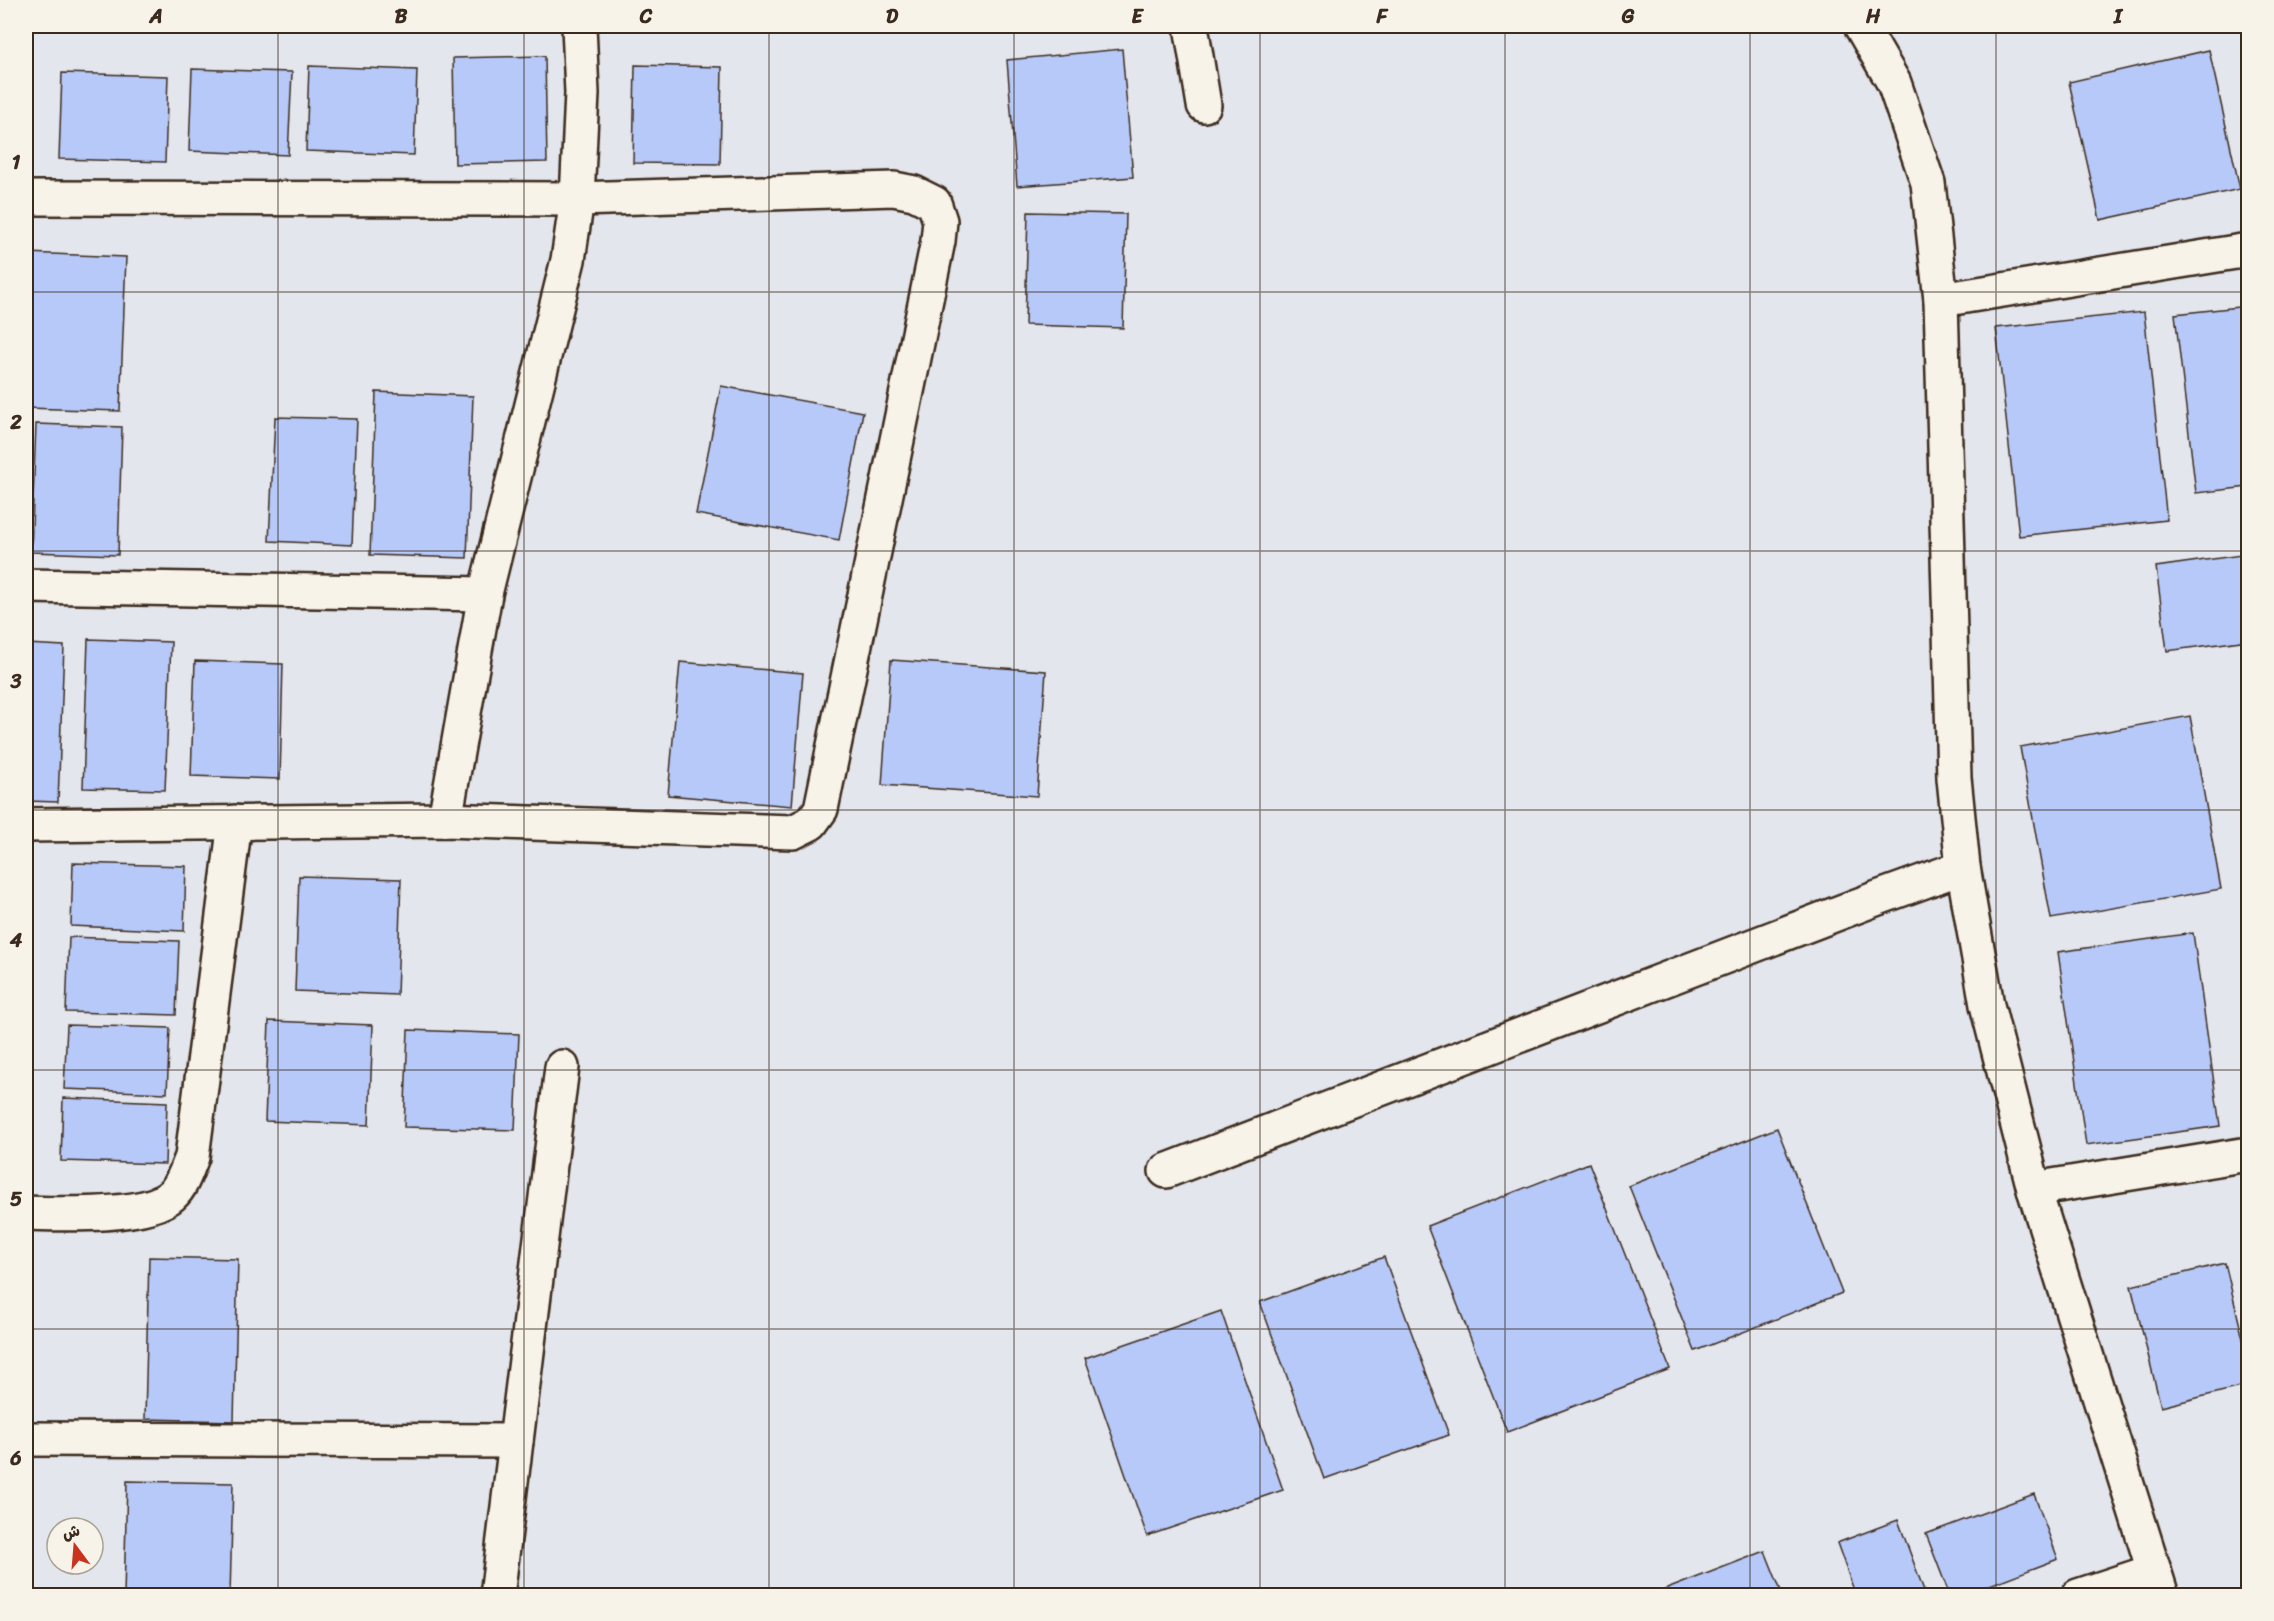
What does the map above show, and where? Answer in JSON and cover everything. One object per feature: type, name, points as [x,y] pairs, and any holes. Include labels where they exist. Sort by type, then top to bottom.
[{"type":"street","points":[[445,820],[485,594],[568,260],[577,199],[582,93],[579,26]]},
{"type":"street","points":[[1191,26],[1204,105]]},
{"type":"street","points":[[1861,26],[1894,83],[1928,183],[1941,300],[1954,778],[1963,867],[1987,1005],[2034,1189],[2158,1583],[2078,1596]]},
{"type":"street","points":[[26,198],[577,199],[894,189],[914,193],[934,203],[940,221],[938,241],[821,809],[811,823],[793,832],[445,820],[26,825]]},
{"type":"street","points":[[1941,300],[2248,250]]},
{"type":"street","points":[[26,586],[485,594]]},
{"type":"street","points":[[26,1213],[66,1214],[150,1207],[173,1195],[184,1176],[192,1157],[235,822]]},
{"type":"street","points":[[1166,1171],[1963,867]]},
{"type":"street","points":[[497,1596],[562,1067]]},
{"type":"street","points":[[2034,1189],[2248,1154]]},
{"type":"street","points":[[26,1439],[516,1441]]},
{"type":"building","points":[[1122,49],[1133,177],[1017,186],[1007,60]]},
{"type":"building","points":[[2209,50],[2240,189],[2100,220],[2069,82]]},
{"type":"building","points":[[545,56],[547,162],[455,164],[453,58]]},
{"type":"building","points":[[635,65],[722,67],[720,164],[633,163]]},
{"type":"building","points":[[309,66],[417,70],[414,155],[306,151]]},
{"type":"building","points":[[192,69],[292,72],[288,155],[189,151]]},
{"type":"building","points":[[62,73],[168,76],[165,162],[59,159]]},
{"type":"building","points":[[1028,212],[1126,214],[1123,328],[1025,325]]},
{"type":"building","points":[[26,253],[126,257],[120,411],[26,408]]},
{"type":"building","points":[[2248,306],[2248,487],[2196,493],[2175,314]]},
{"type":"building","points":[[2144,312],[2167,520],[2019,536],[1996,328]]},
{"type":"building","points":[[721,386],[863,412],[839,540],[696,514]]},
{"type":"building","points":[[376,392],[473,396],[467,558],[370,555]]},
{"type":"building","points":[[275,417],[357,419],[352,545],[269,541]]},
{"type":"building","points":[[36,424],[122,427],[118,555],[31,552]]},
{"type":"building","points":[[2248,554],[2248,640],[2167,651],[2156,567]]},
{"type":"building","points":[[88,639],[171,642],[165,790],[83,788]]},
{"type":"building","points":[[26,644],[64,646],[58,802],[26,801]]},
{"type":"building","points":[[891,660],[1046,671],[1037,796],[882,785]]},
{"type":"building","points":[[195,661],[283,664],[280,779],[191,776]]},
{"type":"building","points":[[680,662],[803,673],[792,806],[668,795]]},
{"type":"building","points":[[2190,716],[2221,889],[2051,919],[2020,747]]},
{"type":"building","points":[[2248,778],[2248,825],[2243,808],[2243,792]]},
{"type":"building","points":[[73,863],[186,866],[184,931],[71,926]]},
{"type":"building","points":[[299,876],[401,879],[397,995],[295,991]]},
{"type":"building","points":[[2193,933],[2220,1126],[2086,1145],[2058,952]]},
{"type":"building","points":[[69,937],[179,941],[176,1015],[66,1012]]},
{"type":"building","points":[[269,1021],[373,1025],[369,1125],[265,1121]]},
{"type":"building","points":[[67,1025],[170,1028],[167,1093],[64,1089]]},
{"type":"building","points":[[408,1030],[519,1034],[515,1130],[404,1127]]},
{"type":"building","points":[[63,1098],[167,1102],[165,1164],[61,1161]]},
{"type":"building","points":[[1777,1128],[1842,1293],[1695,1351],[1629,1186]]},
{"type":"building","points":[[1589,1163],[1670,1369],[1507,1432],[1427,1226]]},
{"type":"building","points":[[149,1257],[238,1259],[234,1421],[145,1419]]},
{"type":"building","points":[[1384,1257],[1449,1435],[1324,1479],[1260,1302]]},
{"type":"building","points":[[2225,1263],[2248,1360],[2248,1385],[2161,1407],[2131,1286]]},
{"type":"building","points":[[1221,1311],[1283,1490],[1147,1536],[1085,1358]]},
{"type":"building","points":[[127,1481],[233,1483],[230,1596],[124,1596]]},
{"type":"building","points":[[2034,1494],[2058,1559],[1961,1596],[1950,1596],[1926,1534]]},
{"type":"building","points":[[1898,1520],[1926,1596],[1856,1596],[1837,1543]]},
{"type":"building","points":[[1765,1551],[1783,1596],[1649,1596]]}]
